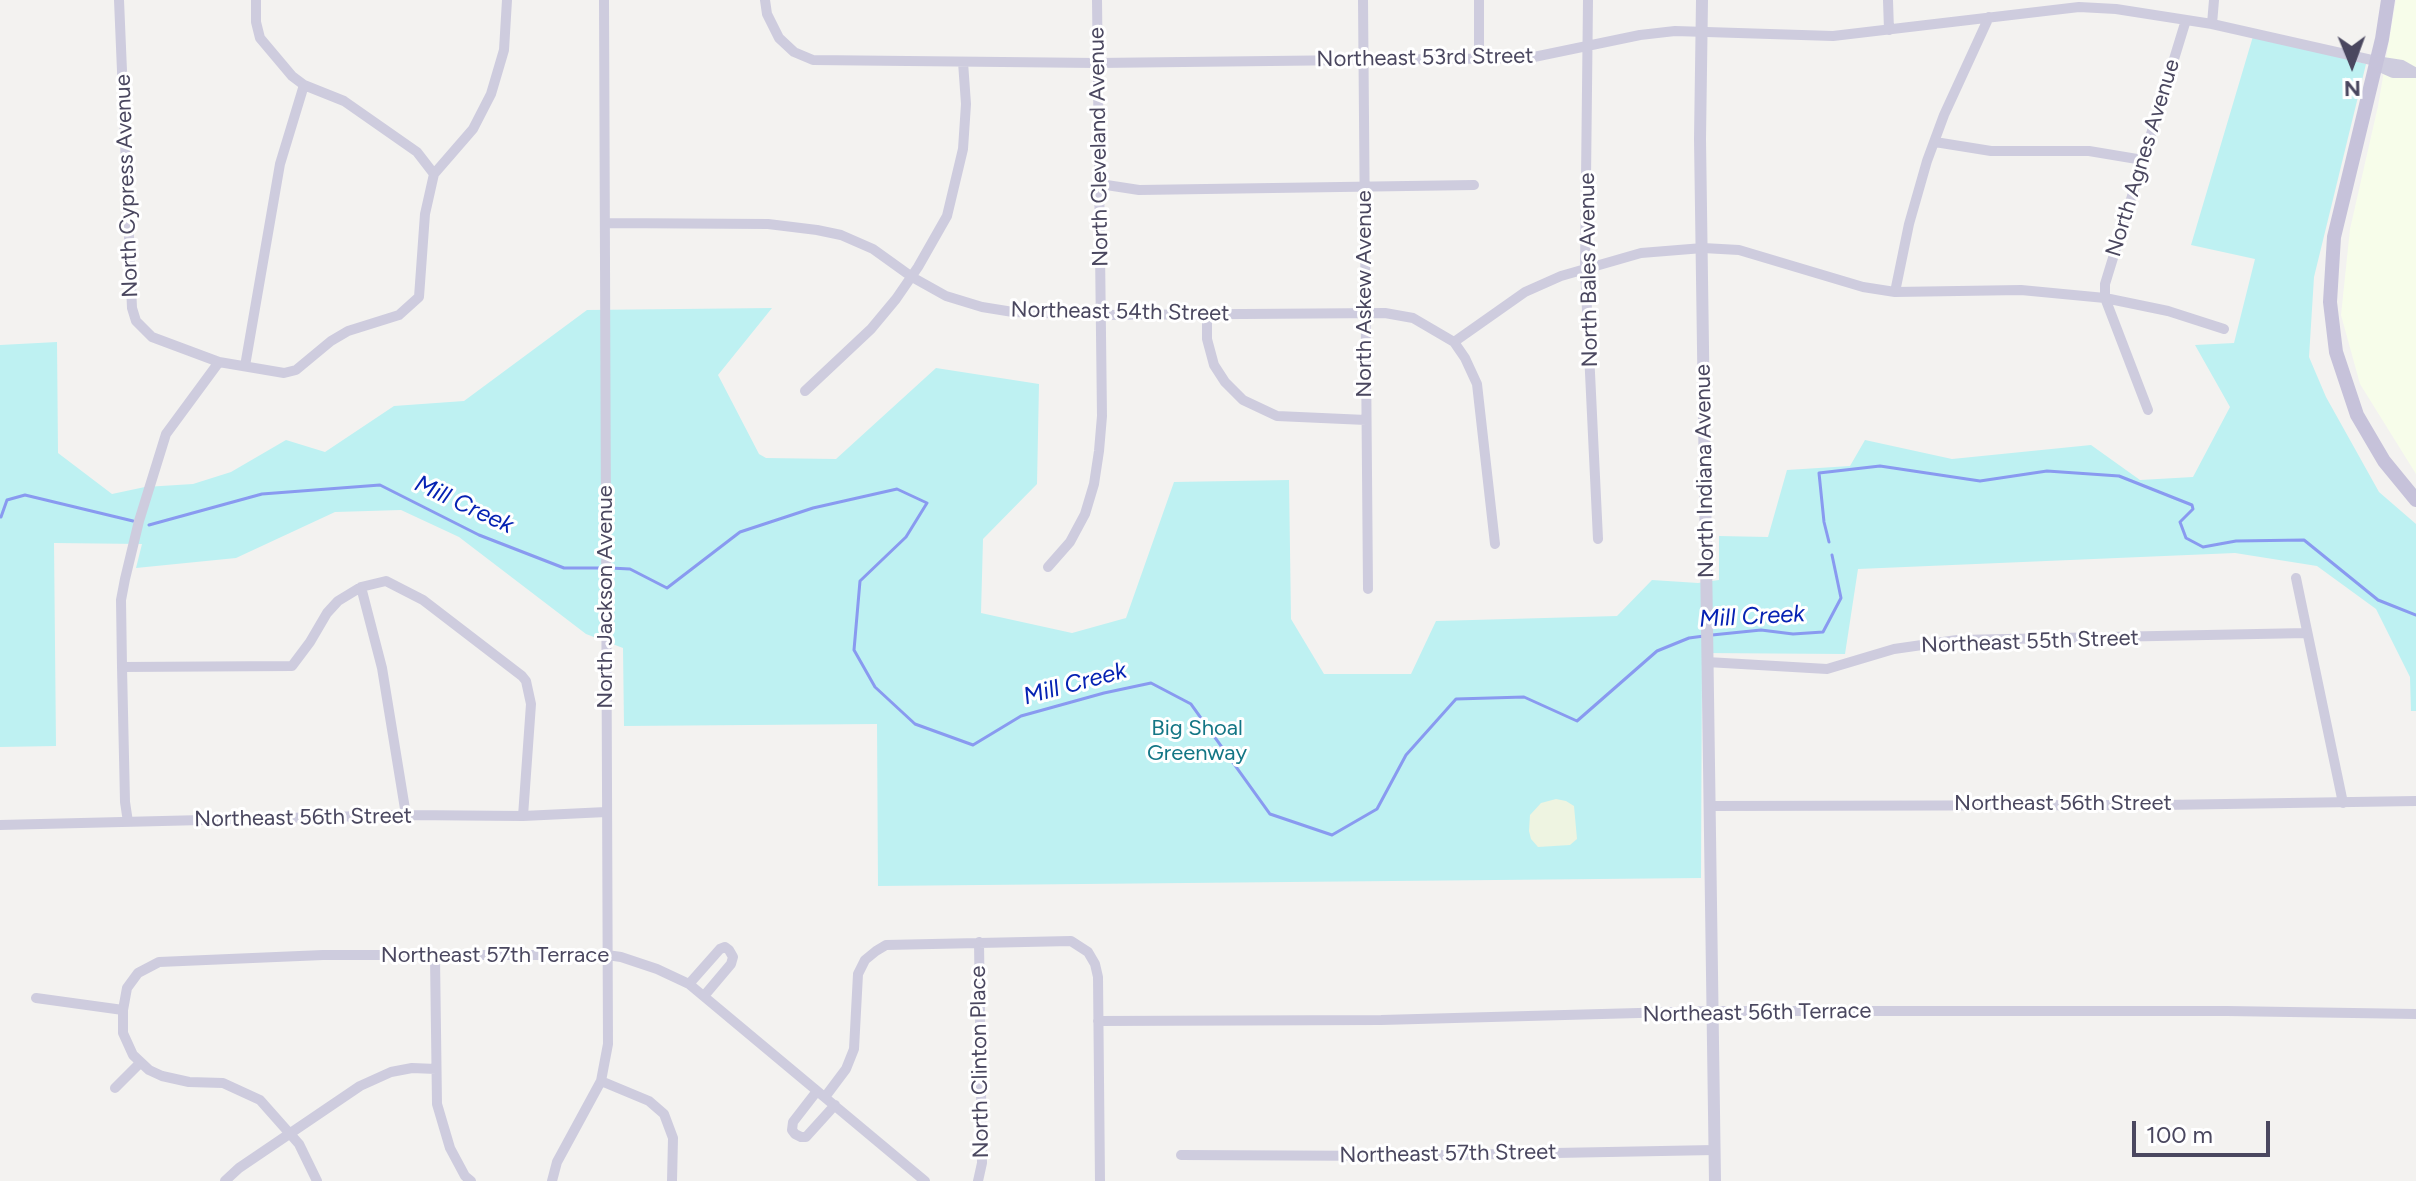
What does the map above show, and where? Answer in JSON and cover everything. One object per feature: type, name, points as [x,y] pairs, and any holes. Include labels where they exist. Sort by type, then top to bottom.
[{"type":"main road","points":[[2388,0],[2334,237],[2330,281],[2332,324],[2342,376],[2357,415],[2384,461],[2416,500]]},
{"type":"street","name":"North Cypress Avenue","points":[[119,0],[133,314],[142,330],[152,337],[219,362],[291,373],[348,331],[399,315],[419,297],[425,214],[434,174]]},
{"type":"street","points":[[256,0],[260,38],[292,76],[304,85],[344,101],[417,152],[434,174],[466,138],[491,94],[504,50],[507,0]]},
{"type":"street","name":"North Jackson Avenue","points":[[552,1181],[557,1162],[601,1081],[608,1044],[604,0]]},
{"type":"street","name":"Northeast 53rd Street","points":[[765,0],[772,27],[784,43],[813,60],[1097,63],[1529,58],[1640,35],[1675,31],[1818,36],[2110,4],[2402,65],[2416,73]]},
{"type":"street","name":"North Cleveland Avenue","points":[[1048,567],[1078,529],[1094,484],[1102,416],[1097,0]]},
{"type":"street","name":"North Askew Avenue","points":[[1363,0],[1368,589]]},
{"type":"street","points":[[1479,0],[1479,58]]},
{"type":"street","name":"North Bales Avenue","points":[[1588,0],[1585,269],[1598,539]]},
{"type":"street","name":"North Indiana Avenue","points":[[1702,0],[1715,1181]]},
{"type":"street","points":[[1888,0],[1889,30]]},
{"type":"street","points":[[2212,24],[2214,0]]},
{"type":"street","points":[[1895,292],[1909,224],[1944,115],[1989,17]]},
{"type":"street","name":"North Agnes Avenue","points":[[2105,298],[2105,284],[2186,20]]},
{"type":"street","points":[[805,391],[871,329],[912,277],[947,216],[957,183],[965,127],[963,62]]},
{"type":"street","points":[[245,366],[280,164],[304,85]]},
{"type":"street","points":[[1935,142],[1991,151],[2089,151],[2143,160]]},
{"type":"street","points":[[1100,184],[1139,190],[1474,185]]},
{"type":"street","name":"Northeast 54th Street","points":[[606,223],[768,224],[841,235],[873,249],[912,277],[946,296],[982,307],[1046,315],[1399,315],[1426,324],[1454,342]]},
{"type":"street","points":[[1495,544],[1479,394],[1474,375],[1454,342],[1525,292],[1585,269],[1641,253],[1703,248],[1739,250],[1863,287],[1895,292],[2021,290],[2105,298],[2168,311],[2224,329]]},
{"type":"street","points":[[2105,298],[2148,410]]},
{"type":"street","points":[[1207,314],[1207,339],[1214,365],[1243,400],[1277,416],[1366,420]]},
{"type":"street","points":[[128,822],[121,600],[125,579],[166,434],[219,362]]},
{"type":"street","points":[[2296,578],[2343,803]]},
{"type":"street","points":[[122,667],[292,666],[338,601],[361,587],[386,581],[413,594],[522,676],[528,686],[531,704],[523,816]]},
{"type":"street","points":[[361,587],[387,689],[406,815]]},
{"type":"street","name":"Northeast 55th Street","points":[[1707,662],[1827,669],[1894,649],[1957,640],[2307,633]]},
{"type":"street","name":"Northeast 56th Street","points":[[1710,806],[2416,801]]},
{"type":"street","name":"Northeast 56th Street","points":[[0,825],[606,812]]},
{"type":"street","points":[[835,1105],[806,1137],[792,1130],[793,1122],[846,1069],[854,1049],[857,980],[865,960],[876,951],[886,945],[1064,940],[1077,944],[1091,957],[1098,977],[1100,1181]]},
{"type":"street","name":"North Clinton Place","points":[[978,1181],[982,1163],[979,942]]},
{"type":"street","points":[[689,984],[720,949],[725,947],[729,950],[733,957],[731,964],[704,996]]},
{"type":"street","name":"Northeast 57th Terrace","points":[[123,1010],[130,983],[138,973],[159,962],[323,955],[607,955],[643,963],[689,984],[925,1181]]},
{"type":"street","points":[[435,957],[436,1092],[442,1126],[455,1159],[471,1181]]},
{"type":"street","points":[[36,998],[123,1010],[123,1033],[140,1063],[162,1076],[236,1087],[260,1100],[291,1132],[317,1181]]},
{"type":"street","name":"Northeast 56th Terrace","points":[[1098,1021],[1397,1019],[1712,1011],[2416,1014]]},
{"type":"street","points":[[115,1088],[140,1063]]},
{"type":"street","points":[[225,1181],[239,1168],[372,1079],[412,1068],[436,1069]]},
{"type":"street","points":[[601,1081],[649,1101],[664,1114],[673,1138],[672,1181]]},
{"type":"street","name":"Northeast 57th Street","points":[[1181,1155],[1397,1156],[1714,1150]]},
{"type":"shaded area","points":[[2396,0],[2416,0],[2416,474],[2360,384],[2341,315],[2350,229],[2378,106]]},
{"type":"green space","name":"Big Shoal Greenway","points":[[2254,33],[2366,64],[2314,277],[2309,357],[2326,397],[2379,492],[2416,524],[2416,711],[2411,711],[2410,677],[2376,609],[2317,566],[2235,553],[1858,569],[1845,654],[1702,653],[1701,878],[878,886],[877,724],[624,726],[623,648],[586,634],[459,537],[401,510],[335,512],[236,558],[136,568],[142,544],[54,543],[56,746],[0,747],[0,345],[57,342],[58,453],[112,494],[145,487],[193,484],[231,472],[286,440],[325,452],[394,406],[464,401],[587,310],[772,308],[718,375],[759,454],[766,458],[836,459],[936,368],[1039,384],[1037,484],[983,539],[981,613],[1072,633],[1126,618],[1174,482],[1289,480],[1291,619],[1324,674],[1411,674],[1436,621],[1617,616],[1652,580],[1698,583],[1719,580],[1719,536],[1768,537],[1787,470],[1850,466],[1865,440],[1952,459],[2091,445],[2140,480],[2193,477],[2230,407],[2195,345],[2234,343],[2255,259],[2191,245]]},
{"type":"sand","points":[[1556,799],[1574,806],[1577,839],[1570,845],[1538,847],[1529,831],[1530,815],[1541,803]]},
{"type":"waterway","name":"Mill Creek","points":[[1829,542],[1819,473],[1880,466],[1980,481],[2047,471],[2119,476],[2192,505],[2193,509],[2180,522],[2186,538],[2203,547],[2236,541],[2304,540],[2378,600],[2416,615]]},
{"type":"waterway","name":"Mill Creek","points":[[149,525],[262,494],[380,485],[479,535],[564,568],[602,568]]},
{"type":"waterway","name":"Mill Creek","points":[[610,568],[630,569],[667,588],[740,532],[813,508],[897,489],[927,503],[906,537],[860,581],[854,650],[875,687],[915,724],[973,745],[1021,716],[1151,683],[1191,704],[1270,814],[1332,835],[1377,809],[1406,755],[1456,699],[1524,697],[1577,721],[1657,651],[1689,638],[1704,636]]},
{"type":"waterway","name":"Mill Creek","points":[[1,517],[7,500],[25,495],[133,521]]},
{"type":"waterway","name":"Mill Creek","points":[[1712,635],[1761,630],[1793,634],[1823,632],[1841,598],[1832,555]]}]
